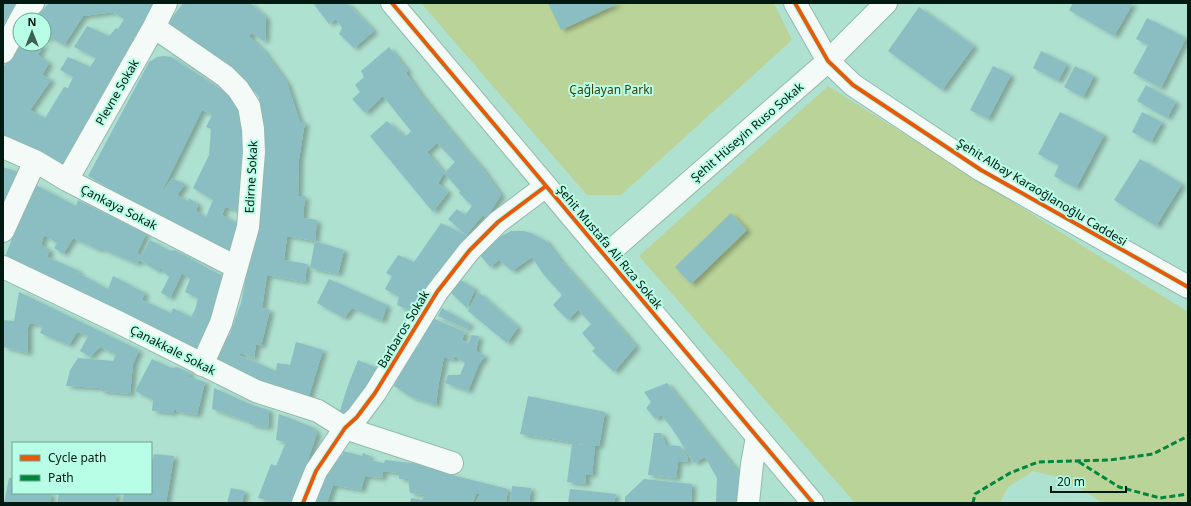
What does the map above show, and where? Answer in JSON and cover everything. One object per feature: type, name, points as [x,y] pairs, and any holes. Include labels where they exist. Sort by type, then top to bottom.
[{"type":"street","points":[[3,52],[25,11],[33,3]]},
{"type":"street","name":"Plevne Sokak","points":[[67,180],[154,27],[166,3]]},
{"type":"street","name":"Şehit Mustafa Ali Rıza Sokak","points":[[392,3],[814,503]]},
{"type":"street","name":"Şehit Albay Karaoğlanoğlu Caddesi","points":[[795,3],[828,61],[853,85],[981,170],[1188,287]]},
{"type":"street","name":"Şehit Hüseyin Ruso Sokak","points":[[605,256],[828,61],[886,3]]},
{"type":"street","name":"Edirne Sokak","points":[[154,27],[225,76],[238,89],[249,106],[253,129],[254,152],[248,227],[221,323],[202,365]]},
{"type":"street","name":"Çankaya Sokak","points":[[3,147],[34,161],[67,180],[236,267]]},
{"type":"street","points":[[3,231],[34,161]]},
{"type":"street","name":"Barbaros Sokak","points":[[303,503],[316,471],[345,428],[357,418],[375,393],[437,292],[469,251],[498,222],[546,186]]},
{"type":"street","name":"Çanakkale Sokak","points":[[3,267],[118,322],[256,392],[318,411],[345,428],[452,463]]},
{"type":"street","points":[[748,503],[752,464],[757,437]]},
{"type":"green space","name":"Çağlayan Parkı","points":[[421,3],[774,3],[792,40],[621,195],[587,195]]},
{"type":"green space","points":[[828,86],[1188,312],[1188,503],[1103,503],[1065,479],[1033,471],[1008,487],[1000,503],[855,503],[639,256]]},
{"type":"building","points":[[3,3],[18,3],[9,14],[3,26]]},
{"type":"building","points":[[49,3],[160,3],[67,160],[60,162],[52,161],[3,141],[3,68],[9,58],[11,59],[15,52],[40,52],[38,55],[49,63],[42,75],[51,80],[30,110],[45,118],[64,87],[68,88],[73,77],[60,70],[68,57],[90,67],[96,58],[74,47],[87,26],[109,36],[116,28],[118,29],[124,19],[113,12],[83,16],[64,45],[52,38],[52,12],[41,12]]},
{"type":"building","points":[[183,3],[250,3],[266,17],[265,42],[252,33],[249,36],[263,50],[287,83],[300,122],[305,122],[299,159],[298,196],[305,196],[303,218],[317,220],[315,241],[287,236],[284,260],[307,264],[305,282],[267,275],[262,308],[270,310],[261,346],[256,344],[254,358],[241,353],[239,355],[276,371],[277,363],[290,365],[296,342],[323,350],[308,399],[272,389],[216,362],[219,355],[219,348],[227,335],[229,336],[241,303],[247,272],[262,157],[263,123],[258,99],[260,98],[235,70],[166,25]]},
{"type":"building","points":[[313,3],[347,3],[374,31],[354,48],[339,34],[342,28],[336,19],[329,24]]},
{"type":"building","points":[[548,3],[619,3],[561,30]]},
{"type":"building","points":[[1073,3],[1133,3],[1114,36],[1069,10]]},
{"type":"building","points":[[919,7],[974,46],[942,90],[888,51]]},
{"type":"building","points":[[1147,18],[1186,38],[1161,88],[1133,73],[1148,45],[1136,39]]},
{"type":"building","points":[[389,47],[408,71],[406,73],[421,95],[481,167],[501,195],[486,218],[483,215],[466,235],[448,219],[457,209],[465,215],[472,206],[459,193],[460,191],[444,173],[438,183],[448,192],[433,212],[370,136],[387,121],[405,137],[411,131],[383,96],[365,113],[352,99],[360,92],[355,85],[364,77],[361,71]],"holes":[[[437,143],[455,162],[444,173],[427,152]]]},
{"type":"building","points":[[1041,51],[1067,64],[1058,81],[1033,68]]},
{"type":"building","points":[[157,57],[171,57],[225,92],[237,101],[247,116],[238,210],[225,207],[222,215],[236,222],[232,249],[224,253],[88,176],[149,62]],"holes":[[[202,110],[212,115],[206,127],[211,129],[209,155],[193,188],[213,200],[206,217],[196,211],[198,204],[189,198],[188,201],[177,195],[185,184],[172,178],[159,197]]]},
{"type":"building","points":[[993,66],[1011,75],[988,119],[970,110]]},
{"type":"building","points":[[1075,66],[1094,76],[1083,97],[1064,87]]},
{"type":"building","points":[[1146,85],[1176,102],[1167,118],[1137,101]]},
{"type":"building","points":[[1060,112],[1104,135],[1076,188],[1054,176],[1059,165],[1038,154]]},
{"type":"building","points":[[1142,112],[1162,122],[1151,142],[1132,132]]},
{"type":"building","points":[[1140,159],[1182,184],[1156,226],[1114,200]]},
{"type":"building","points":[[3,167],[18,172],[3,208]]},
{"type":"building","points":[[34,184],[76,206],[78,200],[146,234],[137,253],[141,256],[150,240],[170,251],[175,250],[222,276],[223,289],[199,345],[191,348],[6,258],[6,254]],"holes":[[[44,235],[57,243],[54,248],[63,254],[73,238],[99,250],[100,248],[137,264],[139,260],[158,271],[160,268],[169,277],[161,293],[170,298],[182,273],[190,279],[185,292],[198,298],[195,310],[191,317],[173,308],[171,313],[142,300],[145,293],[113,276],[108,289],[78,273],[79,271],[47,257],[50,250],[41,245]]]},
{"type":"building","points":[[731,213],[747,230],[691,284],[675,267]]},
{"type":"building","points":[[441,223],[466,235],[469,238],[415,313],[397,305],[399,297],[385,289],[392,276],[386,273],[398,255],[414,262]]},
{"type":"building","points":[[511,231],[531,233],[546,241],[560,260],[636,346],[614,372],[592,351],[595,348],[582,333],[591,324],[578,310],[568,320],[553,305],[562,295],[543,274],[532,257],[512,271],[499,260],[490,267],[480,255],[496,239]]},
{"type":"building","points":[[315,241],[344,250],[338,274],[310,268]]},
{"type":"building","points":[[329,279],[387,305],[382,321],[352,308],[344,318],[317,303]]},
{"type":"building","points":[[459,279],[475,289],[467,308],[450,292]]},
{"type":"building","points":[[19,292],[139,350],[133,364],[130,394],[100,391],[101,388],[66,386],[70,370],[78,358],[113,361],[116,355],[100,347],[90,357],[80,351],[88,336],[77,332],[69,345],[40,333],[43,326],[30,323],[28,327],[28,353],[3,347],[3,320],[14,321]]},
{"type":"building","points":[[478,292],[518,327],[507,343],[468,311]]},
{"type":"building","points":[[442,308],[470,324],[467,329],[438,316]]},
{"type":"building","points":[[432,318],[465,332],[462,340],[469,343],[471,335],[479,336],[476,351],[485,356],[479,364],[468,391],[445,383],[448,375],[460,375],[465,363],[455,356],[453,360],[444,357],[436,405],[411,397],[394,386],[402,369],[416,347],[418,347]]},
{"type":"building","points":[[152,359],[171,368],[177,367],[190,373],[189,377],[205,382],[197,415],[176,411],[178,404],[173,413],[152,411],[153,400],[135,391]]},
{"type":"building","points":[[358,360],[380,369],[353,421],[338,417]]},
{"type":"building","points":[[667,383],[739,473],[737,503],[716,503],[717,478],[705,457],[694,463],[671,427],[661,415],[655,419],[646,408],[651,402],[644,392]]},
{"type":"building","points":[[214,388],[252,405],[269,410],[268,428],[249,424],[250,422],[212,409]]},
{"type":"building","points":[[528,396],[605,412],[599,446],[595,446],[592,475],[586,474],[586,484],[567,482],[572,444],[591,445],[520,434]]},
{"type":"building","points":[[279,414],[312,427],[317,433],[295,503],[273,503],[274,502],[258,498],[271,464],[276,466],[286,442],[276,440]]},
{"type":"building","points":[[654,433],[661,433],[666,445],[680,446],[687,456],[688,462],[678,461],[676,478],[648,475]]},
{"type":"building","points":[[343,451],[362,456],[363,453],[370,456],[369,460],[384,463],[385,460],[438,466],[440,472],[508,489],[506,503],[476,503],[480,494],[476,494],[473,503],[410,503],[411,498],[422,500],[425,495],[410,493],[408,479],[399,479],[399,473],[383,471],[382,478],[365,476],[361,490],[333,485],[327,503],[306,503],[331,452],[343,455]]},
{"type":"building","points":[[154,454],[174,456],[166,503],[122,503],[124,494],[152,494],[152,461]]},
{"type":"building","points":[[9,478],[12,478],[12,494],[51,494],[50,503],[4,503]]},
{"type":"building","points":[[644,479],[692,484],[691,502],[625,503],[625,497]]},
{"type":"building","points":[[512,486],[531,488],[529,503],[510,503]]},
{"type":"building","points":[[231,488],[245,491],[242,503],[227,503]]},
{"type":"building","points":[[570,489],[616,494],[614,503],[568,503]]},
{"type":"building","points":[[59,494],[117,494],[115,503],[57,503]]},
{"type":"marked path","points":[[973,503],[975,494],[1010,473],[1038,462],[1110,460],[1153,454],[1188,436]]},
{"type":"marked path","points":[[1079,462],[1119,487],[1160,498],[1188,494]]},
{"type":"cycle path","points":[[392,3],[813,503]]},
{"type":"cycle path","points":[[795,3],[828,61],[853,85],[981,170],[1188,287]]},
{"type":"cycle path","points":[[303,503],[316,471],[345,428],[357,417],[375,393],[437,292],[469,251],[498,222],[546,186]]}]
